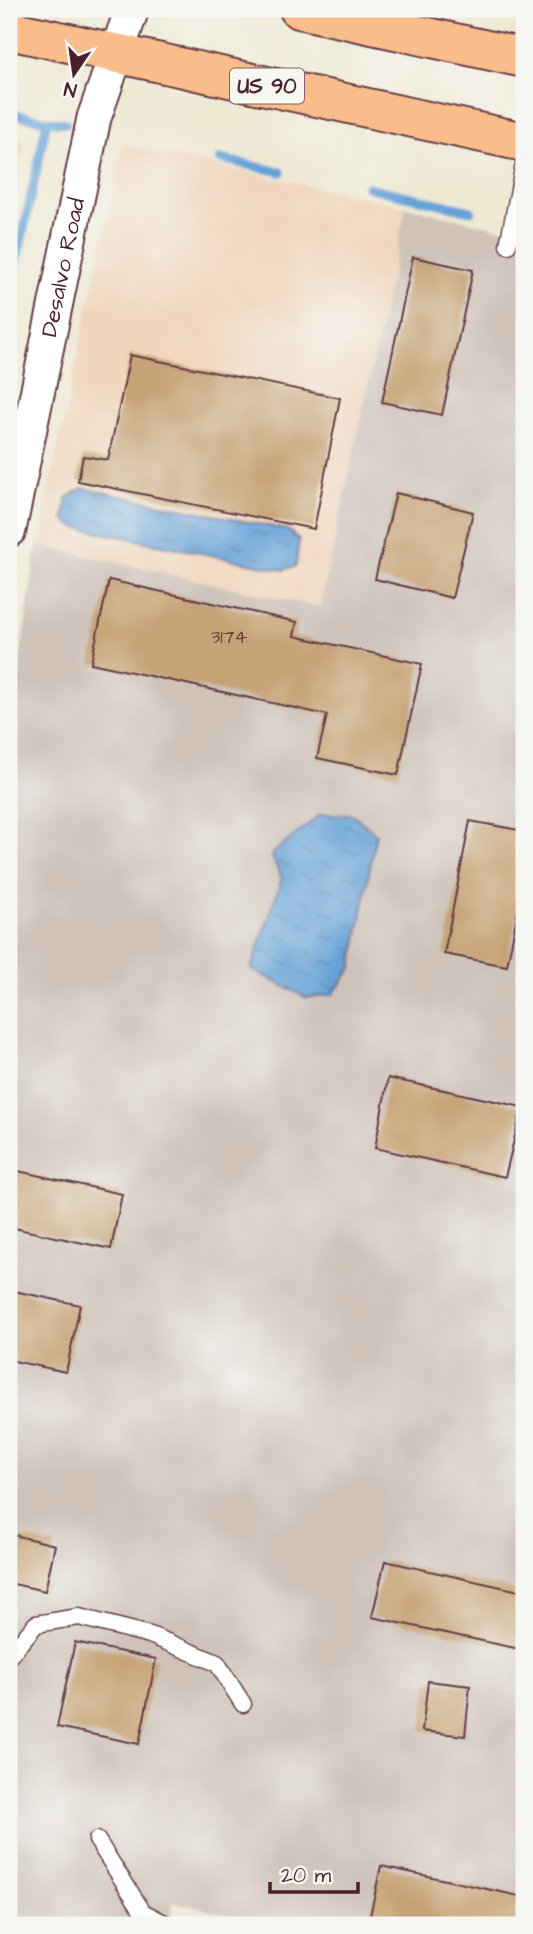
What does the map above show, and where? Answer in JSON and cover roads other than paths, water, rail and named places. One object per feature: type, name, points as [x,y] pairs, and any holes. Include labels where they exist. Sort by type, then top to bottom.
[{"type":"highway","points":[[299,9],[524,58]]},
{"type":"highway","name":"US 90","points":[[9,30],[524,142]]},
{"type":"street","name":"Desalvo Road","points":[[9,530],[94,118],[132,9]]},
{"type":"lane","points":[[508,244],[524,164]]},
{"type":"lane","points":[[9,1656],[36,1624],[79,1617],[150,1635],[217,1663],[243,1704]]},
{"type":"lane","points":[[97,1840],[144,1912],[168,1925]]},
{"type":"water","points":[[82,488],[288,530],[299,540],[296,566],[283,570],[74,527],[64,520],[67,498]]},
{"type":"water","points":[[321,814],[352,814],[376,834],[352,968],[333,994],[307,998],[251,969],[282,878],[271,855]]},
{"type":"waterway","points":[[9,113],[66,123]]},
{"type":"waterway","points":[[9,300],[47,121]]},
{"type":"waterway","points":[[220,159],[281,172]]},
{"type":"waterway","points":[[368,187],[471,211]]}]
